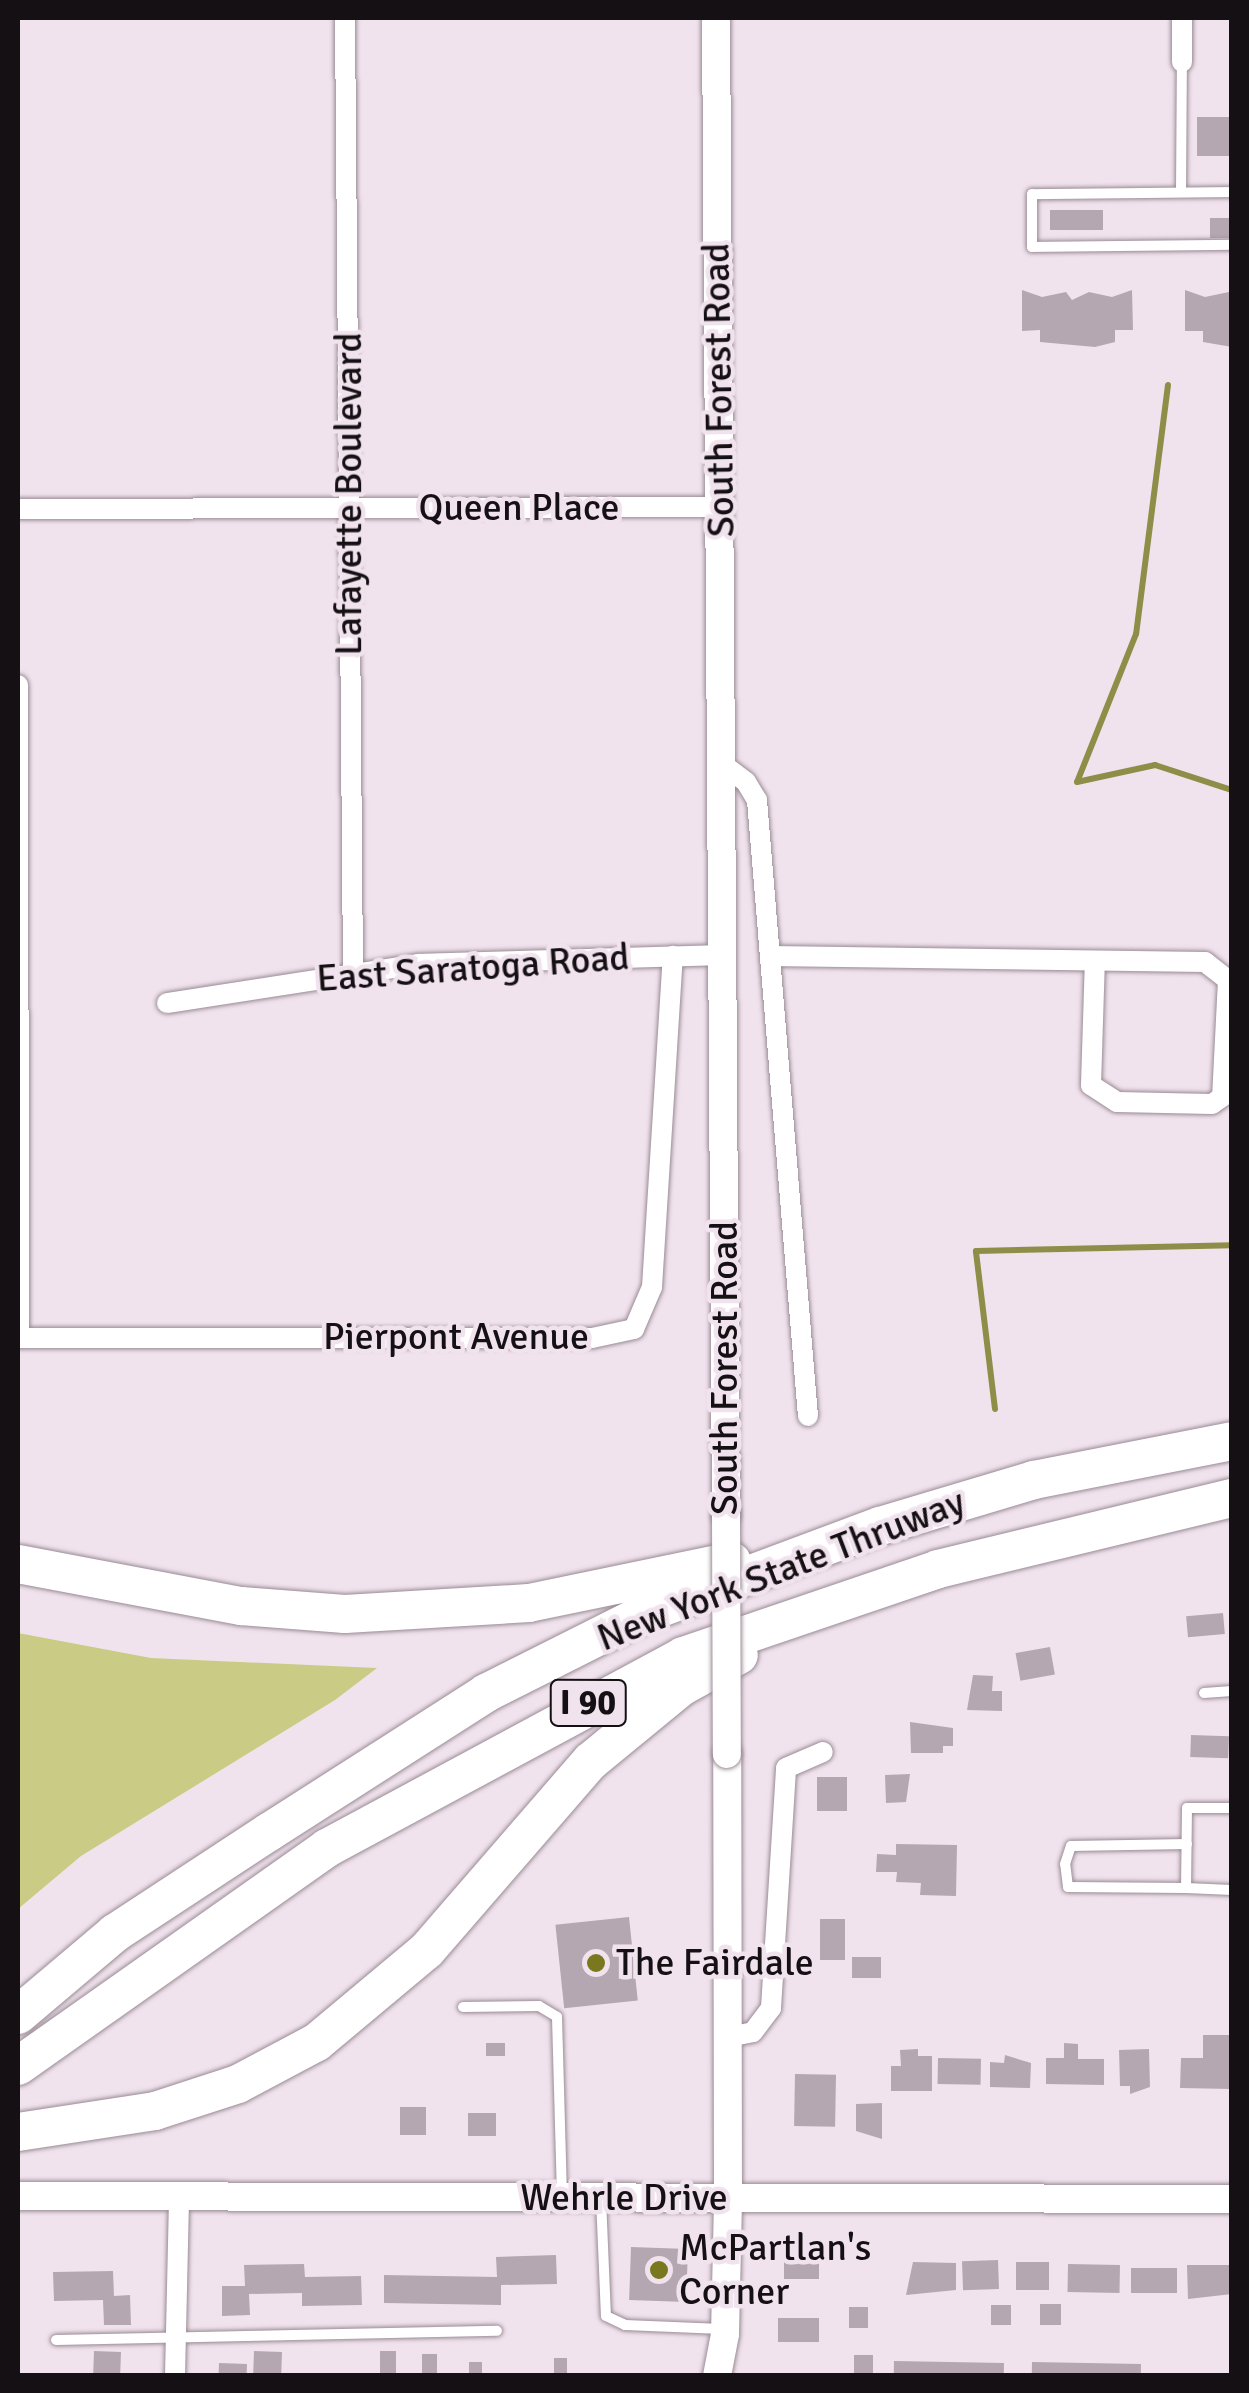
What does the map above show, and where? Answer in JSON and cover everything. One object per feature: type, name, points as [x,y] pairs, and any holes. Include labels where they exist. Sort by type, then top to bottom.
[{"type":"highway","name":"New York State Thruway","points":[[18,2015],[115,1933],[486,1693],[639,1616],[880,1526],[1034,1480],[1232,1441]]},
{"type":"highway","name":"New York State Thruway","points":[[18,2066],[217,1920],[420,1794],[683,1656],[938,1568],[1232,1498]]},
{"type":"highway","points":[[18,1564],[241,1606],[346,1614],[457,1609],[636,1584],[880,1526]]},
{"type":"highway","points":[[24,2132],[155,2111],[238,2084],[317,2042],[428,1950],[606,1748],[681,1687],[818,1611]]},
{"type":"street","name":"Lafayette Boulevard","points":[[345,18],[353,971]]},
{"type":"street","name":"South Forest Road","points":[[716,18],[728,2036],[725,2331],[716,2376]]},
{"type":"street","points":[[1182,18],[1182,62]]},
{"type":"street","name":"Queen Place","points":[[18,509],[720,507]]},
{"type":"street","points":[[18,685],[18,1338]]},
{"type":"street","name":"South Forest Road","points":[[720,763],[746,782],[757,800],[808,1416]]},
{"type":"street","name":"East Saratoga Road","points":[[167,1003],[353,971],[722,955]]},
{"type":"street","name":"Pierpont Avenue","points":[[18,1338],[592,1338],[634,1329],[652,1288],[673,956]]},
{"type":"street","points":[[770,956],[1205,962],[1218,968],[1228,980],[1222,1097],[1212,1104],[1117,1102],[1091,1085],[1094,961]]},
{"type":"street","points":[[728,2036],[754,2032],[771,2008],[786,1768],[824,1752]]},
{"type":"street","name":"Wehrle Drive","points":[[18,2196],[1232,2199]]},
{"type":"street","points":[[174,2376],[179,2197]]},
{"type":"lane","points":[[1181,192],[1182,62]]},
{"type":"lane","points":[[1232,192],[1032,194],[1032,247],[1232,245]]},
{"type":"lane","points":[[1204,1693],[1232,1691]]},
{"type":"lane","points":[[1186,1888],[1187,1808],[1232,1808]]},
{"type":"lane","points":[[1187,1844],[1071,1846],[1065,1864],[1068,1887],[1232,1890]]},
{"type":"lane","points":[[463,2007],[539,2006],[558,2017],[562,2198]]},
{"type":"lane","points":[[602,2198],[606,2316],[625,2325],[725,2331]]},
{"type":"lane","points":[[56,2340],[497,2331]]},
{"type":"green space","points":[[18,1633],[151,1658],[377,1668],[335,1700],[81,1856],[18,1909]]},
{"type":"building","points":[[1197,117],[1232,117],[1232,156],[1197,156]]},
{"type":"building","points":[[1050,210],[1103,210],[1103,230],[1050,230]]},
{"type":"building","points":[[1210,218],[1232,218],[1232,238],[1210,238]]},
{"type":"building","points":[[1022,290],[1042,297],[1066,292],[1072,300],[1089,292],[1112,297],[1132,290],[1133,330],[1115,330],[1115,342],[1095,347],[1040,342],[1040,330],[1022,331]]},
{"type":"building","points":[[1185,290],[1205,297],[1229,292],[1232,347],[1203,342],[1203,331],[1185,331]]},
{"type":"building","points":[[1223,1613],[1225,1634],[1188,1637],[1186,1616]]},
{"type":"building","points":[[1050,1647],[1055,1675],[1020,1681],[1016,1653]]},
{"type":"building","points":[[973,1675],[993,1676],[992,1691],[1002,1691],[1002,1711],[967,1710]]},
{"type":"building","points":[[910,1722],[953,1728],[953,1746],[943,1746],[943,1753],[911,1753]]},
{"type":"building","points":[[1191,1735],[1229,1736],[1228,1758],[1190,1757]]},
{"type":"building","points":[[910,1774],[906,1802],[886,1803],[885,1775]]},
{"type":"building","points":[[817,1777],[847,1777],[847,1811],[817,1811]]},
{"type":"building","points":[[896,1844],[957,1845],[956,1896],[920,1895],[921,1883],[896,1882],[897,1872],[876,1872],[877,1854],[896,1855]]},
{"type":"building","name":"The Fairdale","points":[[629,1917],[638,2001],[564,2008],[555,1925]]},
{"type":"building","points":[[820,1919],[845,1919],[845,1960],[820,1960]]},
{"type":"building","points":[[852,1957],[881,1957],[881,1978],[852,1978]]},
{"type":"building","points":[[1203,2035],[1232,2035],[1232,2089],[1180,2088],[1181,2058],[1203,2058]]},
{"type":"building","points":[[486,2043],[505,2043],[505,2056],[486,2056]]},
{"type":"building","points":[[1064,2043],[1078,2044],[1078,2059],[1104,2059],[1104,2085],[1046,2084],[1046,2058],[1064,2058]]},
{"type":"building","points":[[918,2049],[918,2056],[932,2056],[932,2091],[891,2091],[891,2066],[901,2066],[900,2050]]},
{"type":"building","points":[[1149,2049],[1150,2087],[1130,2094],[1130,2086],[1120,2086],[1119,2050]]},
{"type":"building","points":[[1005,2055],[1031,2063],[1030,2088],[990,2087],[990,2062],[1004,2063]]},
{"type":"building","points":[[938,2058],[981,2059],[981,2085],[938,2084]]},
{"type":"building","points":[[795,2074],[836,2075],[835,2127],[794,2126]]},
{"type":"building","points":[[882,2103],[882,2139],[856,2131],[856,2104]]},
{"type":"building","points":[[400,2107],[426,2107],[426,2135],[400,2135]]},
{"type":"building","points":[[468,2113],[496,2113],[496,2136],[468,2136]]},
{"type":"building","name":"McPartlan's Corner","points":[[631,2247],[688,2249],[686,2302],[629,2300]]},
{"type":"building","points":[[556,2255],[557,2284],[501,2285],[501,2305],[384,2303],[384,2275],[497,2277],[496,2257]]},
{"type":"building","points":[[784,2255],[819,2255],[819,2279],[784,2279]]},
{"type":"building","points":[[998,2260],[999,2289],[963,2290],[962,2261]]},
{"type":"building","points":[[913,2262],[956,2263],[956,2290],[906,2295]]},
{"type":"building","points":[[1016,2262],[1049,2262],[1049,2290],[1016,2290]]},
{"type":"building","points":[[304,2264],[305,2277],[361,2276],[362,2305],[302,2306],[302,2293],[249,2294],[250,2315],[222,2316],[222,2286],[245,2286],[244,2265]]},
{"type":"building","points":[[1068,2264],[1120,2265],[1120,2293],[1068,2292]]},
{"type":"building","points":[[1187,2265],[1232,2265],[1232,2294],[1188,2299]]},
{"type":"building","points":[[1131,2268],[1177,2268],[1177,2293],[1131,2293]]},
{"type":"building","points":[[113,2271],[114,2296],[130,2295],[131,2325],[104,2325],[103,2300],[54,2301],[53,2272]]},
{"type":"building","points":[[1040,2304],[1061,2304],[1061,2325],[1040,2325]]},
{"type":"building","points":[[991,2305],[1011,2305],[1011,2325],[991,2325]]},
{"type":"building","points":[[849,2307],[868,2307],[868,2328],[849,2328]]},
{"type":"building","points":[[778,2318],[819,2318],[819,2342],[778,2342]]},
{"type":"building","points":[[94,2351],[121,2352],[120,2376],[93,2376]]},
{"type":"building","points":[[254,2351],[282,2352],[281,2374],[253,2373]]},
{"type":"building","points":[[380,2351],[396,2351],[396,2374],[380,2374]]},
{"type":"building","points":[[422,2354],[437,2354],[437,2374],[422,2374]]},
{"type":"building","points":[[854,2355],[873,2355],[873,2376],[854,2376]]},
{"type":"building","points":[[554,2358],[567,2358],[567,2376],[554,2376]]},
{"type":"building","points":[[894,2361],[1004,2363],[1004,2376],[894,2376]]},
{"type":"building","points":[[469,2362],[482,2362],[482,2376],[469,2376]]},
{"type":"building","points":[[1032,2362],[1141,2364],[1141,2376],[1032,2376]]},
{"type":"building","points":[[219,2363],[247,2364],[247,2376],[219,2376]]},
{"type":"waterway","points":[[1168,385],[1136,634],[1077,782],[1155,765],[1232,790]]},
{"type":"waterway","points":[[995,1409],[976,1251],[1232,1245]]},
{"type":"place","name":"The Fairdale","points":[[596,1963]]},
{"type":"place","name":"McPartlan's Corner","points":[[659,2270]]}]
